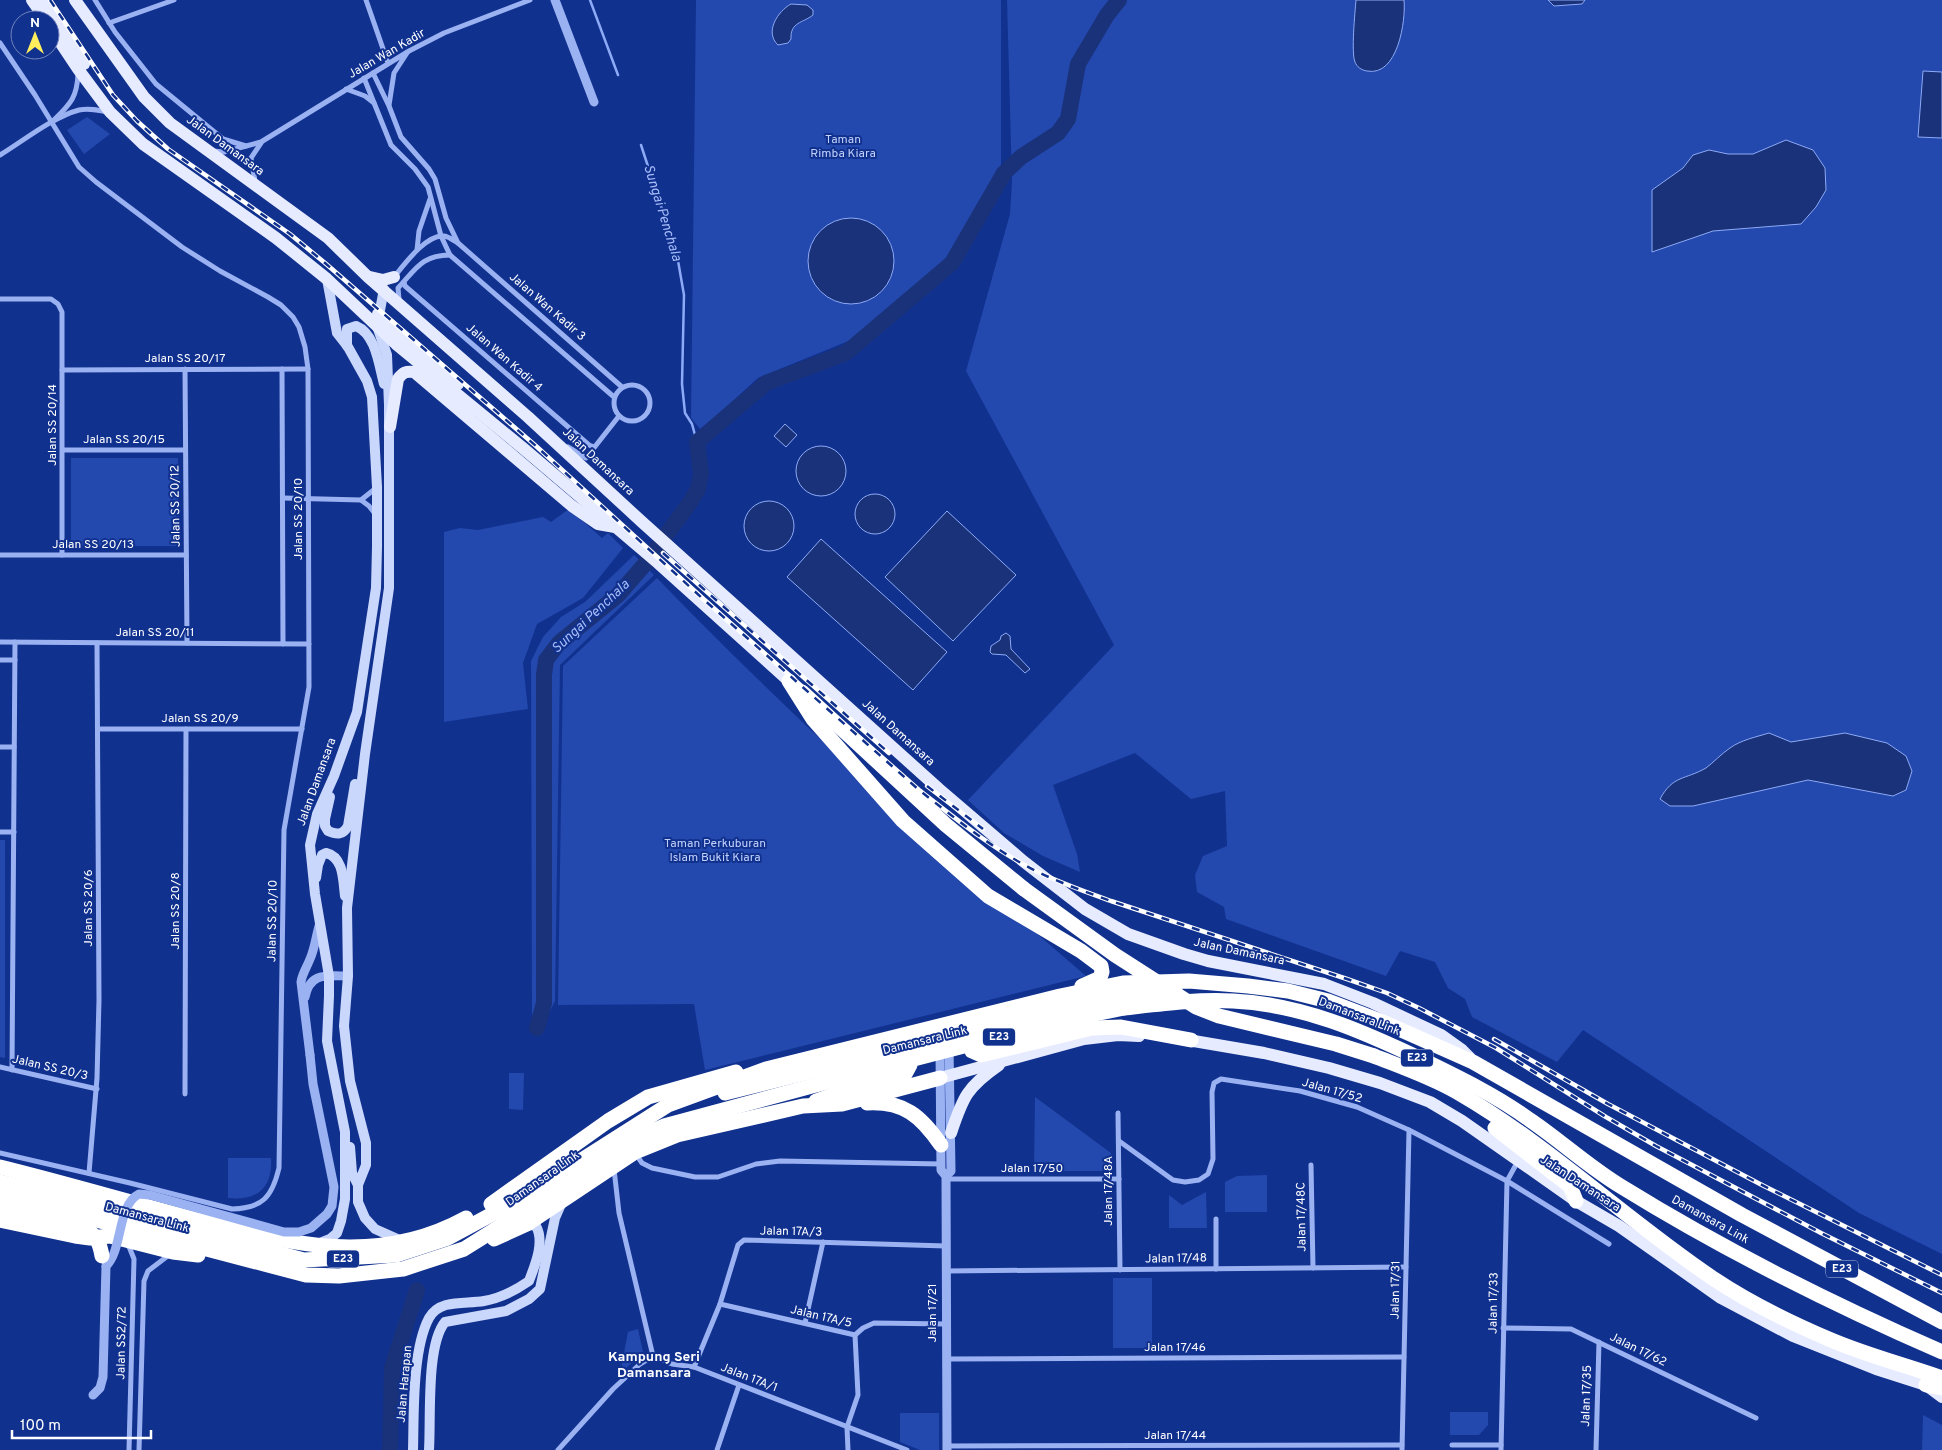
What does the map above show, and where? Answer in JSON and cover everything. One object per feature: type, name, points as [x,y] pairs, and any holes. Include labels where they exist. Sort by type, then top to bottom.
[{"type":"highway","points":[[790,681],[946,825],[1024,889],[1115,954],[1196,1007],[1219,1016],[1336,1044],[1374,1056],[1418,1073],[1456,1091],[1518,1131],[1715,1279],[1778,1315],[1832,1341],[1942,1378]]},
{"type":"highway","points":[[790,681],[813,719],[903,821],[988,896],[1101,966],[1100,978],[1060,996]]},
{"type":"highway","name":"Damansara Link","points":[[0,1196],[49,1200],[304,1260],[396,1255],[448,1238],[505,1207],[668,1105],[766,1069],[842,1048],[1060,996],[1123,983],[1189,981],[1288,991],[1328,1001],[1383,1022],[1473,1062],[1742,1215],[1942,1322]]},
{"type":"highway","points":[[651,1115],[694,1101],[1063,1008],[1120,996],[1248,986]]},
{"type":"highway","name":"Damansara Link","points":[[0,1182],[49,1200],[221,1253],[306,1275],[339,1276],[403,1269],[464,1249],[515,1217],[595,1162],[632,1140],[664,1126],[1065,1020],[1124,1008],[1180,1002],[1234,1001],[1279,1006],[1318,1015],[1372,1036],[1451,1074],[1491,1095],[1530,1119],[1620,1186],[1768,1270],[1942,1352]]},
{"type":"highway","points":[[982,1028],[970,1039],[972,1051],[981,1055],[1064,1033],[1092,1028],[1121,1027],[1191,1040]]},
{"type":"highway","points":[[464,1249],[505,1235],[527,1224],[635,1152],[677,1135],[803,1106],[836,1094],[904,1076],[910,1065],[908,1054],[894,1051]]},
{"type":"highway","points":[[0,1167],[254,1235],[299,1244],[366,1247],[404,1242],[458,1222],[497,1201],[608,1121],[648,1097],[728,1073],[766,1069]]},
{"type":"highway","points":[[842,1104],[945,1076]]},
{"type":"highway","points":[[803,1106],[880,1102],[903,1107],[927,1125],[941,1145]]},
{"type":"highway","points":[[1476,1104],[1482,1118],[1570,1186],[1576,1201]]},
{"type":"highway","points":[[0,1207],[87,1229],[94,1234],[100,1243],[103,1261],[106,1266]]},
{"type":"highway","points":[[0,1220],[75,1236],[125,1238],[173,1252],[209,1256],[221,1253]]},
{"type":"highway","points":[[1926,1385],[1942,1388]]},
{"type":"main road","points":[[45,0],[101,90],[110,112]]},
{"type":"main road","name":"Jalan Damansara","points":[[75,0],[144,97],[170,123],[328,238],[404,309],[550,437],[939,789],[1023,861],[1085,909],[1128,934],[1184,954],[1208,961],[1324,984],[1373,1003],[1441,1035],[1462,1050],[1473,1062]]},
{"type":"main road","points":[[60,42],[110,112],[143,144],[276,238],[479,402],[524,449]]},
{"type":"main road","points":[[368,276],[376,280],[399,280]]},
{"type":"main road","name":"Jalan Damansara","points":[[299,1244],[321,1243],[330,1239],[336,1233],[342,1221],[346,1199],[344,1132],[327,1041],[329,976],[310,861],[312,832],[317,814],[334,776],[357,712],[376,588],[376,487],[372,398],[367,381],[348,347],[337,333],[327,279]]},
{"type":"main road","points":[[346,908],[365,754],[390,588],[390,427],[387,355],[378,320],[384,290]]},
{"type":"main road","points":[[378,320],[424,380]]},
{"type":"main road","points":[[348,347],[348,329],[356,326],[361,328],[371,342],[389,405]]},
{"type":"main road","points":[[396,344],[630,539],[790,681]]},
{"type":"main road","points":[[390,427],[398,379],[402,374],[414,372],[572,506],[598,524],[615,527]]},
{"type":"main road","points":[[334,776],[325,826],[328,831],[340,834],[345,832],[348,826],[356,779],[365,754]]},
{"type":"main road","points":[[315,894],[322,855],[326,852],[332,854],[340,863],[346,908],[348,976],[344,1026],[345,1039],[350,1081],[366,1143],[366,1165],[358,1185],[358,1202],[365,1218],[375,1229],[404,1242]]},
{"type":"main road","name":"Jalan Damansara","points":[[945,1076],[1084,1039],[1118,1035],[1191,1040],[1264,1053],[1380,1083],[1430,1102],[1462,1121],[1576,1201],[1619,1226],[1721,1298],[1793,1336],[1876,1369],[1926,1385],[1942,1397]]},
{"type":"main road","points":[[951,1133],[960,1103],[970,1089],[979,1078],[1007,1060]]},
{"type":"main road","points":[[344,1132],[350,1146],[352,1173],[358,1185]]},
{"type":"main road","points":[[429,1450],[432,1370],[434,1347],[439,1330],[445,1322],[506,1310],[529,1300],[540,1289],[555,1218],[562,1201]]},
{"type":"main road","name":"Jalan Harapan","points":[[413,1450],[416,1370],[422,1338],[429,1317],[435,1310],[448,1304],[486,1300],[504,1295],[519,1288],[529,1280],[539,1248],[540,1232],[536,1226],[527,1224]]},
{"type":"street","points":[[95,0],[109,23],[156,84],[222,139],[246,146]]},
{"type":"street","points":[[109,23],[174,0]]},
{"type":"street","points":[[366,0],[388,63]]},
{"type":"street","name":"Jalan Wan Kadir","points":[[208,150],[224,152],[262,142],[409,51],[444,34],[530,0]]},
{"type":"street","points":[[555,0],[594,102]]},
{"type":"street","points":[[0,43],[52,122]]},
{"type":"street","points":[[389,106],[394,73],[409,51]]},
{"type":"street","points":[[52,122],[72,101],[76,94],[78,69]]},
{"type":"street","name":"Jalan Wan Kadir 3","points":[[373,73],[401,137],[417,154],[435,180],[446,218],[458,243]]},
{"type":"street","name":"Jalan Wan Kadir 3","points":[[364,78],[391,145],[419,173],[431,196],[441,236],[450,255],[614,397]]},
{"type":"street","points":[[346,89],[365,96],[374,103]]},
{"type":"street","points":[[0,156],[52,122],[78,110],[89,109],[110,112]]},
{"type":"street","name":"Jalan SS 20/10","points":[[0,1153],[232,1209],[248,1208],[260,1203],[271,1193],[279,1158],[284,830],[309,687],[308,369],[301,334],[293,317],[268,296],[220,271],[182,247],[96,182],[79,167],[52,122]]},
{"type":"street","points":[[256,186],[251,158],[262,142]]},
{"type":"street","points":[[404,309],[397,293],[399,280],[417,250],[419,231],[431,196]]},
{"type":"street","points":[[417,250],[441,236]]},
{"type":"street","name":"Jalan Wan Kadir 3","points":[[441,236],[449,237],[458,243],[622,387]]},
{"type":"street","points":[[384,290],[424,260],[437,255],[450,255]]},
{"type":"street","name":"Jalan Wan Kadir 4","points":[[399,280],[589,445],[594,447]]},
{"type":"street","name":"Jalan SS 20/14","points":[[0,298],[51,299],[58,304],[62,312],[62,555]]},
{"type":"street","name":"Jalan SS 20/12","points":[[185,369],[187,643]]},
{"type":"street","name":"Jalan SS 20/10","points":[[282,369],[283,644]]},
{"type":"street","name":"Jalan SS 20/17","points":[[62,370],[308,369]]},
{"type":"street","points":[[633,384],[644,388],[650,398],[646,415],[636,421],[630,421],[619,416],[613,405],[614,397],[622,387],[633,384]]},
{"type":"street","points":[[550,437],[586,458],[619,416]]},
{"type":"street","name":"Jalan SS 20/15","points":[[63,450],[186,450]]},
{"type":"street","points":[[361,500],[376,487]]},
{"type":"street","points":[[283,498],[361,500],[369,506],[376,516]]},
{"type":"street","name":"Jalan SS 20/13","points":[[0,555],[186,555]]},
{"type":"street","name":"Jalan SS 20/11","points":[[0,642],[309,644]]},
{"type":"street","points":[[12,1070],[15,642]]},
{"type":"street","name":"Jalan SS 20/6","points":[[89,1173],[96,1089],[99,1000],[97,643]]},
{"type":"street","points":[[0,660],[14,660]]},
{"type":"street","name":"Jalan SS 20/9","points":[[98,729],[302,729]]},
{"type":"street","name":"Jalan SS 20/8","points":[[185,1094],[186,729]]},
{"type":"street","points":[[0,748],[14,747]]},
{"type":"street","points":[[0,832],[14,832]]},
{"type":"street","points":[[93,1395],[100,1388],[103,1377],[106,1266],[112,1257],[129,1204],[133,1198],[139,1194],[150,1195],[284,1232],[299,1232],[311,1228],[327,1214],[332,1206],[334,1187],[313,1084],[302,976],[310,958],[320,923]]},
{"type":"street","points":[[304,1002],[307,987],[312,980],[329,976],[348,976]]},
{"type":"street","name":"Jalan 17/21","points":[[944,1038],[945,1076],[951,1133],[951,1170],[946,1178],[947,1448]]},
{"type":"street","name":"Jalan SS 20/3","points":[[0,1067],[96,1089]]},
{"type":"street","name":"Jalan 17/21","points":[[945,1076],[941,1170],[946,1178]]},
{"type":"street","name":"Jalan 17/52","points":[[1119,1141],[1173,1180],[1185,1182],[1199,1180],[1208,1174],[1213,1159],[1212,1092],[1214,1083],[1221,1080],[1300,1090],[1357,1107],[1409,1130],[1507,1182],[1609,1244]]},
{"type":"street","name":"Jalan 17/48A","points":[[1118,1113],[1120,1270]]},
{"type":"street","name":"Jalan 17/31","points":[[1402,1448],[1409,1130]]},
{"type":"street","points":[[635,1152],[642,1163],[652,1168],[695,1177],[718,1177],[756,1164],[780,1161],[941,1164]]},
{"type":"street","name":"Jalan 17/33","points":[[1501,1448],[1507,1182],[1519,1160]]},
{"type":"street","points":[[558,1450],[613,1389],[640,1364],[653,1356],[619,1213],[614,1165]]},
{"type":"street","name":"Jalan 17/48C","points":[[1312,1165],[1313,1268]]},
{"type":"street","name":"Jalan 17/50","points":[[946,1178],[1119,1180]]},
{"type":"street","points":[[152,1208],[158,1190]]},
{"type":"street","points":[[1216,1219],[1216,1269]]},
{"type":"street","name":"Jalan SS2/72","points":[[125,1238],[134,1259],[129,1450]]},
{"type":"street","name":"Jalan 17A/3","points":[[694,1367],[720,1304],[738,1245],[744,1240],[946,1246]]},
{"type":"street","points":[[805,1323],[823,1242]]},
{"type":"street","name":"Jalan SS2/72","points":[[139,1450],[144,1281],[148,1271],[173,1252]]},
{"type":"street","name":"Jalan 17/48","points":[[946,1271],[1406,1267]]},
{"type":"street","name":"Jalan 17A/5","points":[[720,1304],[855,1335],[863,1328],[874,1323],[946,1324]]},
{"type":"street","name":"Jalan 17/62","points":[[1503,1328],[1571,1329],[1756,1418]]},
{"type":"street","points":[[848,1450],[847,1427],[858,1396],[855,1335]]},
{"type":"street","name":"Jalan 17/35","points":[[1596,1450],[1599,1342]]},
{"type":"street","name":"Jalan 17A/1","points":[[653,1356],[672,1364],[694,1367],[907,1450]]},
{"type":"street","name":"Jalan 17/46","points":[[946,1359],[1404,1357]]},
{"type":"street","points":[[717,1450],[739,1385]]},
{"type":"street","points":[[1452,1445],[1501,1448]]},
{"type":"street","name":"Jalan 17/44","points":[[947,1448],[1402,1448]]},
{"type":"green space","name":"Taman Rimba Kiara","points":[[696,0],[1001,0],[1001,167],[948,262],[851,340],[758,378],[701,430],[691,418]]},
{"type":"green space","points":[[1007,0],[1942,0],[1942,1254],[1859,1213],[1583,1030],[1557,1062],[1472,1017],[1465,999],[1448,988],[1435,962],[1400,951],[1386,976],[1226,919],[1224,907],[1197,892],[1195,875],[1203,856],[1227,846],[1225,791],[1191,799],[1135,753],[1053,785],[1077,854],[1080,872],[1043,856],[1004,833],[968,800],[1114,645],[966,371],[1010,214],[1012,182]]},
{"type":"green space","points":[[87,117],[110,134],[84,154],[67,130]]},
{"type":"green space","points":[[71,458],[178,458],[179,546],[71,546]]},
{"type":"green space","points":[[569,509],[602,538],[608,533],[623,548],[583,598],[537,624],[523,663],[528,709],[444,722],[444,532],[460,528],[478,530],[543,517],[551,522]]},
{"type":"green space","points":[[634,555],[654,575],[560,665],[555,1001],[545,1021],[532,1021],[531,661],[543,637],[561,617],[585,602]]},
{"type":"green space","name":"Taman Perkuburan Islam Bukit Kiara","points":[[657,578],[813,732],[976,880],[1086,976],[705,1070],[694,1004],[558,1005],[563,666]]},
{"type":"green space","points":[[0,840],[5,840],[5,1058],[0,1057]]},
{"type":"green space","points":[[509,1073],[524,1073],[523,1110],[509,1109]]},
{"type":"green space","points":[[1035,1097],[1111,1153],[1111,1171],[1034,1171]]},
{"type":"green space","points":[[228,1158],[271,1158],[271,1168],[266,1185],[255,1195],[228,1198]]},
{"type":"green space","points":[[1267,1175],[1267,1212],[1225,1212],[1225,1182],[1237,1176]]},
{"type":"green space","points":[[1206,1192],[1207,1228],[1169,1228],[1169,1195],[1182,1205]]},
{"type":"green space","points":[[1113,1278],[1152,1278],[1152,1348],[1113,1348]]},
{"type":"green space","points":[[638,1329],[643,1352],[620,1374],[628,1332]]},
{"type":"green space","points":[[1450,1412],[1488,1412],[1488,1425],[1479,1435],[1450,1435]]},
{"type":"green space","points":[[900,1413],[939,1413],[939,1450],[920,1450],[900,1442]]},
{"type":"green space","points":[[1923,1415],[1942,1425],[1942,1450],[1922,1450]]},
{"type":"shaded area","points":[[1356,0],[1404,0],[1403,20],[1398,45],[1386,65],[1378,70],[1363,70],[1355,62],[1353,42]]},
{"type":"shaded area","points":[[1548,0],[1585,0],[1582,4],[1554,6]]},
{"type":"shaded area","points":[[791,4],[807,5],[813,10],[813,15],[795,26],[788,43],[778,45],[772,34],[774,22],[786,7]]},
{"type":"shaded area","points":[[1923,71],[1942,72],[1942,138],[1918,137]]},
{"type":"shaded area","points":[[1786,140],[1813,150],[1825,168],[1826,190],[1816,207],[1801,224],[1713,231],[1652,252],[1652,190],[1683,168],[1693,155],[1709,150],[1728,154],[1753,154]]},
{"type":"shaded area","points":[[851,218],[867,222],[881,231],[890,245],[894,261],[890,277],[881,291],[867,300],[851,304],[835,300],[821,291],[812,277],[808,261],[812,245],[821,231],[835,222]]},
{"type":"shaded area","points":[[785,424],[797,435],[786,447],[774,436]]},
{"type":"shaded area","points":[[816,446],[826,446],[839,453],[846,466],[846,476],[839,489],[826,496],[816,496],[807,492],[800,485],[796,476],[796,466],[800,457],[807,450]]},
{"type":"shaded area","points":[[875,494],[889,500],[895,514],[889,528],[875,534],[861,528],[855,514],[861,500]]},
{"type":"shaded area","points":[[764,501],[774,501],[787,508],[794,521],[794,531],[787,544],[774,551],[764,551],[755,547],[748,540],[744,531],[744,521],[748,512],[755,505]]},
{"type":"shaded area","points":[[947,511],[1016,575],[953,641],[885,577]]},
{"type":"shaded area","points":[[821,539],[947,652],[913,690],[787,577]]},
{"type":"shaded area","points":[[1006,633],[1010,636],[1011,649],[1030,669],[1025,673],[1006,655],[992,654],[990,652],[991,646]]},
{"type":"shaded area","points":[[1769,733],[1791,742],[1845,733],[1887,743],[1906,756],[1912,771],[1906,790],[1893,796],[1808,780],[1693,806],[1670,806],[1660,799],[1665,791],[1675,782],[1706,768],[1734,745]]},
{"type":"waterway","name":"Sungai Penchala","points":[[590,0],[618,75]]},
{"type":"waterway","name":"Sungai Penchala","points":[[537,1028],[544,1003],[544,675],[546,660],[559,643],[618,595],[645,564],[691,501],[698,489],[701,474],[697,442],[766,383],[846,353],[952,263],[1004,173],[1021,157],[1058,133],[1068,119],[1078,64],[1107,15],[1119,0]]},
{"type":"waterway","name":"Sungai Penchala","points":[[641,145],[677,255],[684,295],[682,384],[685,413],[692,424],[697,442]]},
{"type":"waterway","name":"Sungai Penchala","points":[[390,1450],[392,1368],[417,1290]]},
{"type":"railway","points":[[50,0],[113,95],[137,121],[168,149],[290,234],[325,263],[536,446],[702,598],[919,790],[990,844],[1020,863],[1073,887],[1347,979],[1387,993],[1419,1008],[1496,1048],[1656,1146],[1821,1233],[1942,1293]]},
{"type":"railway","points":[[663,553],[889,753]]},
{"type":"railway","points":[[927,786],[983,829]]},
{"type":"railway","points":[[1494,1039],[1608,1104],[1760,1184],[1942,1275]]},
{"type":"district","name":"Kampung Seri Damansara","points":[[654,1365]]}]
